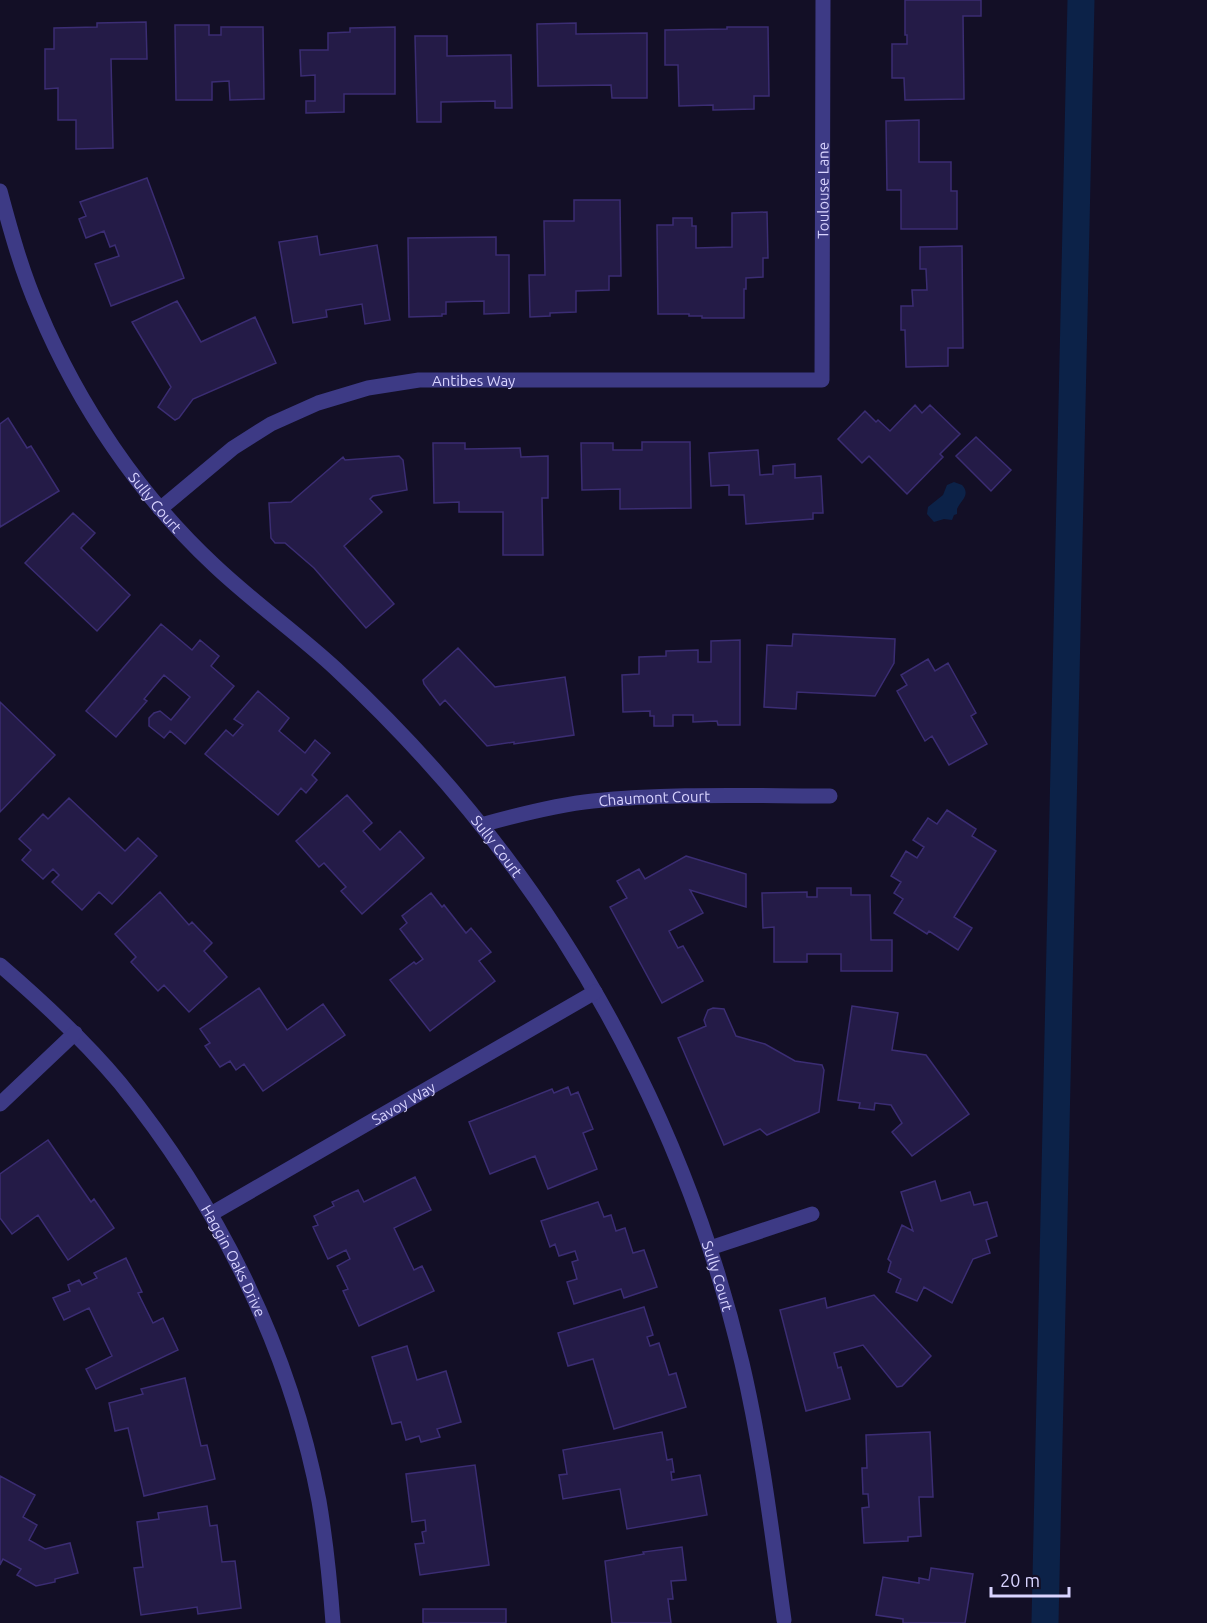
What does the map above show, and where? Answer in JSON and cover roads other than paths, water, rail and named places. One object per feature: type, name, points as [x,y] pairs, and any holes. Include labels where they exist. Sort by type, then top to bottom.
[{"type":"street","name":"Toulouse Lane","points":[[822,380],[823,0]]},
{"type":"street","name":"Sully Court","points":[[0,191],[16,249],[38,310],[66,369],[98,425],[160,509],[213,564],[335,669],[403,735],[481,825],[531,891],[595,992],[637,1072],[677,1159],[710,1248],[742,1362],[760,1455],[784,1620]]},
{"type":"street","name":"Antibes Way","points":[[160,509],[233,448],[271,424],[318,403],[368,388],[419,380],[822,380]]},
{"type":"street","name":"Chaumont Court","points":[[481,825],[517,815],[590,802],[652,796],[830,796]]},
{"type":"street","name":"Haggin Oaks Drive","points":[[0,965],[75,1033],[119,1082],[168,1146],[211,1214],[249,1287],[274,1346],[300,1422],[318,1500],[328,1566],[333,1623]]},
{"type":"street","name":"Savoy Way","points":[[211,1214],[595,992]]},
{"type":"street","points":[[0,1104],[75,1033]]},
{"type":"street","points":[[710,1248],[812,1214]]},
{"type":"water","points":[[954,482],[962,485],[966,492],[957,509],[957,514],[952,520],[944,519],[934,522],[927,514],[928,507],[943,495],[947,485]]},
{"type":"waterway","points":[[1045,1623],[1081,0]]}]
